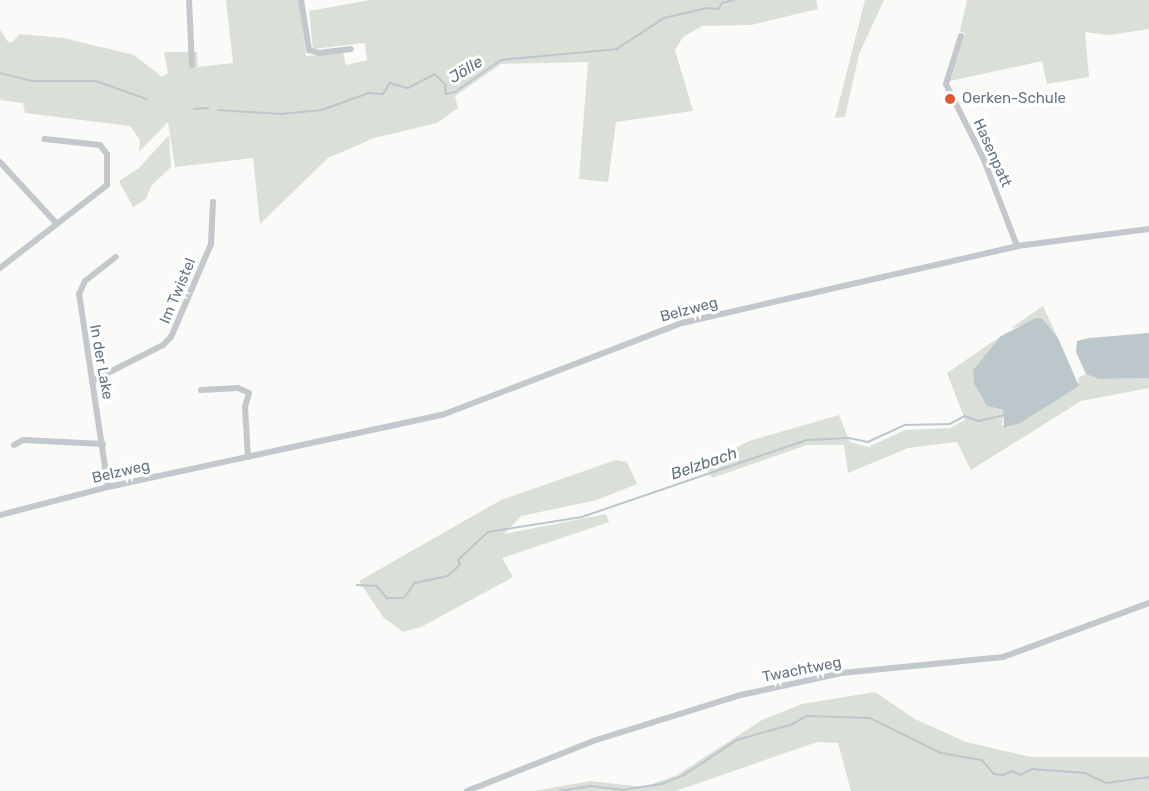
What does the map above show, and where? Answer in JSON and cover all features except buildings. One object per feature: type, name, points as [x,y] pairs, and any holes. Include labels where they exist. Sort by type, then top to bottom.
[{"type":"street","points":[[189,0],[192,66]]},
{"type":"street","points":[[301,0],[309,50],[319,53],[351,49]]},
{"type":"street","name":"Hasenpatt","points":[[961,36],[946,84],[984,159],[1017,246]]},
{"type":"street","points":[[0,268],[107,185],[107,154],[100,145],[56,143],[44,139]]},
{"type":"street","points":[[0,162],[56,223]]},
{"type":"street","name":"Im Twistel","points":[[92,381],[163,345],[171,337],[211,244],[213,202]]},
{"type":"street","name":"Belzweg","points":[[0,515],[108,487],[442,415],[682,322],[1017,246],[1149,229]]},
{"type":"street","name":"In der Lake","points":[[108,487],[80,289],[116,257]]},
{"type":"street","points":[[201,390],[238,388],[249,393],[245,407],[248,457]]},
{"type":"street","points":[[14,445],[23,440],[103,444]]},
{"type":"street","name":"Twachtweg","points":[[467,791],[594,741],[741,695],[842,674],[1003,657],[1149,603]]},
{"type":"shaded area","points":[[226,0],[299,0],[306,56],[343,53],[346,65],[367,60],[365,43],[313,49],[309,11],[370,0],[816,0],[818,9],[751,25],[702,26],[683,37],[675,50],[693,111],[616,122],[608,182],[579,179],[588,62],[501,64],[455,96],[458,108],[437,123],[374,138],[328,158],[260,224],[253,158],[175,167],[168,122],[139,152],[140,140],[130,126],[25,113],[23,103],[0,100],[0,29],[8,42],[13,42],[19,34],[64,38],[134,55],[162,77],[168,73],[164,52],[197,52],[198,67],[233,63]]},
{"type":"shaded area","points":[[865,0],[884,0],[859,54],[845,117],[835,118]]},
{"type":"shaded area","points":[[967,0],[1149,0],[1149,29],[1109,35],[1085,32],[1089,77],[1047,84],[1042,61],[950,81],[965,34],[960,31]]},
{"type":"shaded area","points":[[169,135],[171,167],[151,186],[146,199],[133,207],[119,181],[139,168]]},
{"type":"shaded area","points":[[1043,306],[1058,338],[1043,319],[1010,329]]},
{"type":"shaded area","points":[[1036,318],[1043,319],[1058,338],[1079,386],[1020,423],[1004,428],[1003,410],[987,406],[974,383],[973,370],[1001,336]]},
{"type":"shaded area","points":[[1149,333],[1149,378],[1099,379],[1086,374],[1076,352],[1077,341]]},
{"type":"shaded area","points":[[1001,336],[973,370],[993,408],[1003,410],[1002,425],[1008,428],[1079,382],[1078,378],[1086,374],[1099,379],[1149,378],[1149,388],[1081,401],[971,470],[957,442],[908,448],[848,473],[844,445],[807,445],[712,478],[707,469],[708,462],[749,441],[839,415],[850,442],[868,447],[905,430],[950,428],[965,420],[947,373]]},
{"type":"shaded area","points":[[616,460],[627,462],[637,484],[597,500],[521,516],[504,534],[606,514],[609,522],[502,558],[513,577],[421,627],[403,632],[383,617],[359,581],[501,500]]},
{"type":"shaded area","points":[[875,692],[915,719],[966,742],[1031,757],[1149,757],[1149,791],[851,791],[838,743],[817,742],[676,791],[534,791],[590,781],[644,787],[677,775],[762,720],[802,704]]},
{"type":"waterway","name":"Jölle","points":[[218,110],[281,114],[322,110],[369,93],[383,94],[390,83],[408,88],[435,74],[446,85],[446,94],[455,92],[501,60],[617,49],[664,18],[707,8],[719,9],[722,3],[734,0]]},
{"type":"waterway","name":"Jölle","points":[[0,73],[32,81],[96,81],[147,99]]},
{"type":"waterway","name":"Jölle","points":[[194,109],[208,108]]},
{"type":"waterway","name":"Belzbach","points":[[357,585],[377,586],[387,598],[404,598],[415,583],[448,576],[460,565],[458,560],[488,532],[582,517],[807,440],[849,438],[868,442],[905,425],[950,424],[965,416],[979,421],[1005,415]]},
{"type":"waterway","points":[[559,791],[591,786],[623,790],[662,784],[684,775],[737,740],[793,724],[807,716],[870,718],[941,753],[982,760],[994,774],[1003,775],[1012,771],[1021,775],[1032,769],[1085,773],[1106,783],[1149,777]]},
{"type":"place","name":"Oerken-Schule","points":[[950,99]]}]
